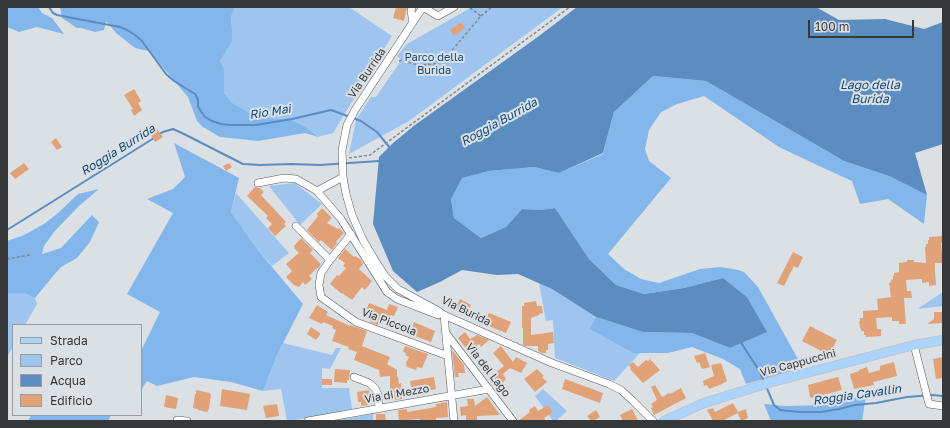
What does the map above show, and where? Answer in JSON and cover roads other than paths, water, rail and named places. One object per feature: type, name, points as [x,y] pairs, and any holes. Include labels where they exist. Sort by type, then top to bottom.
[{"type":"main road","name":"Via Cappuccini","points":[[664,421],[704,403],[772,382],[914,345],[943,340]]},
{"type":"street","points":[[412,7],[411,11],[414,22]]},
{"type":"street","points":[[423,7],[438,16],[454,7]]},
{"type":"street","name":"Via Burrida","points":[[342,158],[347,125],[423,7]]},
{"type":"street","name":"Via Burida","points":[[342,158],[343,177],[352,215],[363,240],[376,262],[385,276],[398,289],[444,315],[621,390],[653,421]]},
{"type":"street","points":[[317,191],[343,177]]},
{"type":"street","points":[[258,182],[284,178],[296,179],[317,191],[341,219],[387,292],[397,299],[438,315],[444,315],[454,421]]},
{"type":"street","points":[[296,226],[330,260]]},
{"type":"street","name":"Via Piccola","points":[[351,234],[330,260],[322,273],[319,285],[320,298],[356,322],[448,356]]},
{"type":"street","name":"Via del Lago","points":[[446,333],[513,421]]},
{"type":"street","points":[[914,345],[929,404],[943,406]]},
{"type":"street","points":[[354,377],[375,388],[378,395],[379,408]]},
{"type":"street","name":"Via di Mezzo","points":[[308,421],[489,389]]},
{"type":"street","points":[[177,421],[187,421]]},
{"type":"water","name":"Lago della Burida","points":[[577,7],[816,7],[839,20],[885,19],[924,29],[943,22],[943,144],[915,153],[927,195],[889,176],[844,161],[706,81],[653,76],[614,112],[603,153],[559,173],[534,167],[489,171],[462,178],[451,199],[454,218],[481,238],[506,227],[522,209],[540,210],[555,208],[589,259],[616,285],[644,294],[684,288],[723,278],[747,297],[767,332],[730,348],[692,333],[643,332],[596,317],[552,289],[518,274],[497,275],[462,270],[417,292],[393,271],[373,224],[379,157],[415,125]]},
{"type":"waterway","name":"Rio Mai","points":[[49,7],[53,13],[57,15],[120,27],[135,35],[142,41],[166,74],[174,81],[195,94],[200,110],[205,117],[212,121],[231,125],[256,125],[331,110],[361,121],[377,132],[390,148]]},
{"type":"waterway","name":"Roggia Burrida","points":[[159,134],[173,129],[243,164],[320,165],[379,161]]},
{"type":"waterway","name":"Roggia Burrida","points":[[7,230],[154,138]]},
{"type":"waterway","name":"Roggia Cavallin","points":[[740,341],[760,372],[764,382]]},
{"type":"waterway","name":"Roggia Cavallin","points":[[766,386],[774,405],[780,410],[800,412],[821,412],[907,397],[932,395],[943,396]]},
{"type":"park label","name":"Parco della Burida","points":[[434,64]]}]
